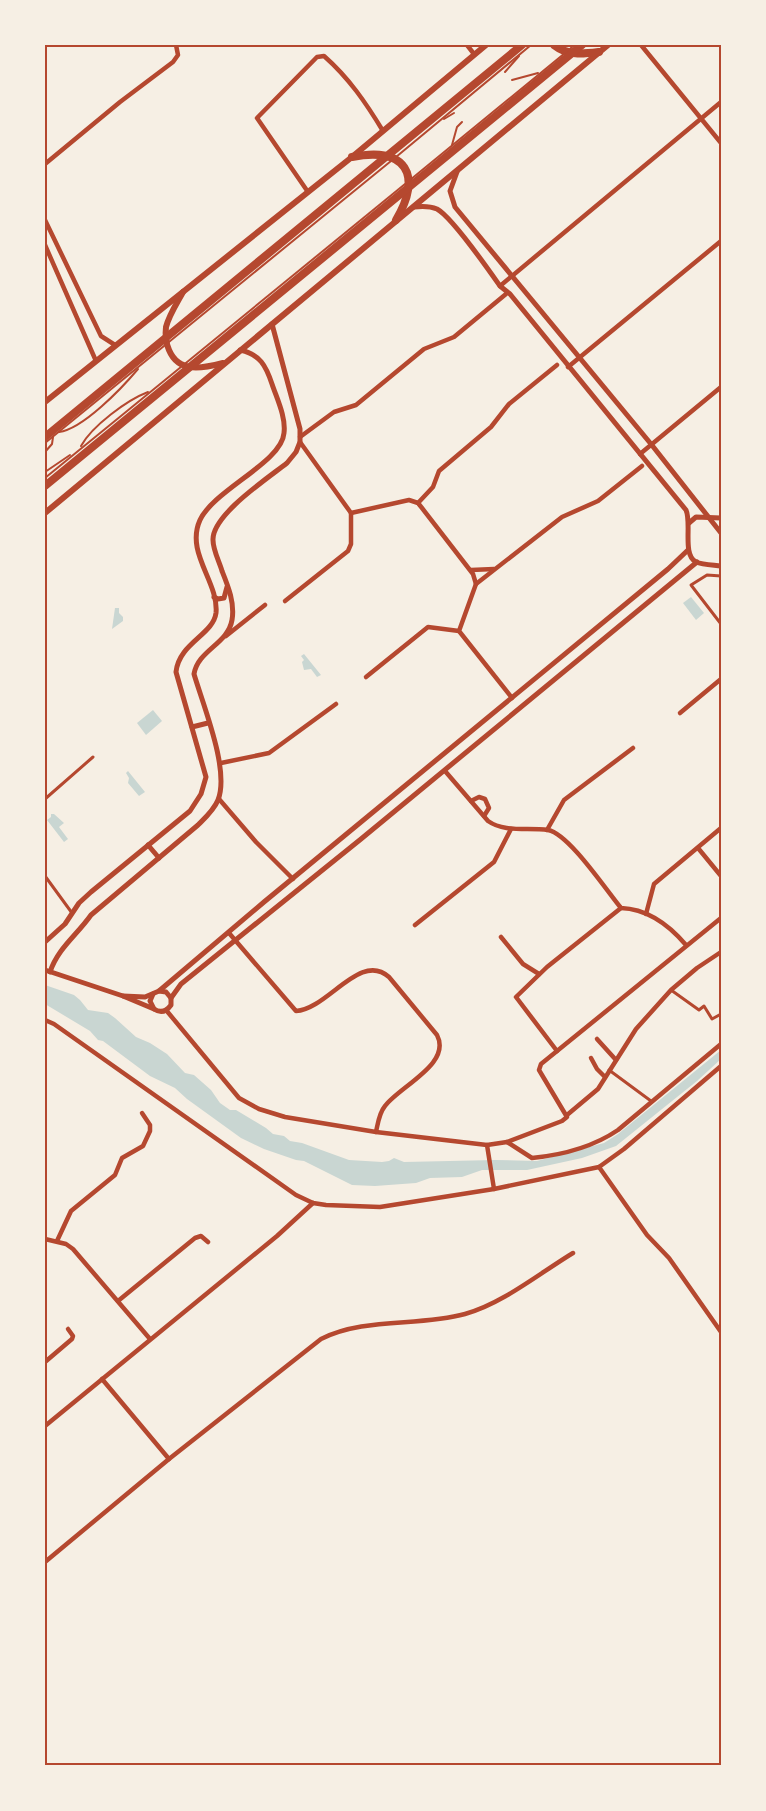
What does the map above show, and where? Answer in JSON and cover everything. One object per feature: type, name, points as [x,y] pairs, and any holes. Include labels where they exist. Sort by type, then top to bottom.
[{"type":"highway","points":[[554,45],[571,50],[599,52]]},
{"type":"highway","points":[[45,486],[571,50],[582,45]]},
{"type":"highway","points":[[49,437],[522,48]]},
{"type":"highway","points":[[352,157],[364,154],[392,157],[403,166],[409,184],[408,197],[396,220]]},
{"type":"main road","points":[[45,402],[352,157],[486,45]]},
{"type":"main road","points":[[45,513],[608,45]]},
{"type":"main road","points":[[185,289],[166,327],[166,340],[171,354],[186,367],[202,368],[226,362]]},
{"type":"street","points":[[45,164],[173,62],[178,54],[176,45]]},
{"type":"street","points":[[467,45],[474,54]]},
{"type":"street","points":[[641,45],[721,143]]},
{"type":"street","points":[[308,192],[257,118],[317,57],[324,56],[352,82],[383,131]]},
{"type":"street","points":[[501,286],[721,102]]},
{"type":"street","points":[[459,168],[450,187],[452,200],[721,533]]},
{"type":"street","points":[[410,208],[429,206],[442,213],[686,510],[689,523],[688,550],[690,556],[697,562],[721,566]]},
{"type":"street","points":[[45,220],[101,336],[115,345]]},
{"type":"street","points":[[568,367],[721,241]]},
{"type":"street","points":[[45,245],[96,361]]},
{"type":"street","points":[[226,636],[231,625],[233,609],[214,548],[214,532],[222,518],[244,497],[287,463],[296,452],[300,440],[334,412],[356,405],[424,349],[454,337],[506,294]]},
{"type":"street","points":[[272,324],[295,408],[300,440],[351,513],[351,544],[348,551],[285,600]]},
{"type":"street","points":[[45,942],[65,924],[79,903],[190,811],[201,794],[206,777],[177,679],[177,666],[186,648],[216,616],[214,597],[197,545],[196,531],[199,521],[210,505],[276,451],[284,435],[284,421],[269,376],[259,358],[240,350]]},
{"type":"street","points":[[418,503],[433,487],[439,471],[491,427],[509,404],[557,365]]},
{"type":"street","points":[[269,376],[273,372],[283,370]]},
{"type":"street","points":[[640,454],[721,387]]},
{"type":"street","points":[[459,631],[476,584],[562,517],[598,501],[642,466]]},
{"type":"street","points":[[235,485],[244,497]]},
{"type":"street","points":[[351,513],[402,501],[409,500],[418,503],[471,570],[476,584]]},
{"type":"street","points":[[689,523],[696,517],[721,518]]},
{"type":"street","points":[[123,996],[145,997],[159,991],[688,550]]},
{"type":"street","points":[[166,1010],[182,984],[445,771],[697,562]]},
{"type":"street","points":[[471,570],[496,569]]},
{"type":"street","points":[[721,576],[707,575],[691,585],[721,624]]},
{"type":"street","points":[[214,597],[224,598],[227,585]]},
{"type":"street","points":[[166,1010],[154,1009],[48,971],[61,949],[79,932],[91,915],[209,814],[219,799],[221,764],[194,674],[195,666],[226,636],[265,605]]},
{"type":"street","points":[[366,677],[428,627],[459,631],[512,698]]},
{"type":"street","points":[[534,679],[543,689]]},
{"type":"street","points":[[680,713],[721,679]]},
{"type":"street","points":[[221,764],[269,753],[336,704]]},
{"type":"street","points":[[192,727],[208,723]]},
{"type":"street","points":[[548,830],[568,796],[633,748]]},
{"type":"street","points":[[45,799],[93,757]]},
{"type":"street","points":[[445,771],[494,825],[548,830],[557,833],[568,842],[621,908]]},
{"type":"street","points":[[471,801],[479,797],[485,800],[489,808],[484,816]]},
{"type":"street","points":[[219,799],[256,842],[293,879]]},
{"type":"street","points":[[414,925],[494,862],[511,828]]},
{"type":"street","points":[[646,914],[654,884],[721,828]]},
{"type":"street","points":[[352,830],[361,839]]},
{"type":"street","points":[[148,845],[159,858]]},
{"type":"street","points":[[698,848],[721,876]]},
{"type":"street","points":[[45,876],[73,914]]},
{"type":"street","points":[[557,1051],[516,997],[539,974],[621,908],[629,908],[646,914],[673,929],[686,945]]},
{"type":"street","points":[[567,1114],[539,1070],[541,1064],[721,918]]},
{"type":"street","points":[[229,933],[291,1008],[296,1011],[316,1005],[361,972],[379,970],[389,977],[437,1035],[441,1050],[432,1065],[385,1106],[376,1132]]},
{"type":"street","points":[[501,937],[523,964],[539,974]]},
{"type":"street","points":[[211,948],[218,955]]},
{"type":"street","points":[[166,1010],[239,1098],[247,1104],[285,1118],[376,1132],[487,1145],[507,1142],[562,1121],[567,1114],[592,1095],[640,1024],[671,990],[721,952]]},
{"type":"street","points":[[671,990],[699,1010],[704,1006],[712,1019],[721,1014]]},
{"type":"street","points":[[159,991],[166,992],[171,999],[172,1018]]},
{"type":"street","points":[[153,994],[150,1001],[154,1009]]},
{"type":"street","points":[[45,1020],[72,1036],[296,1195],[313,1203],[350,1207],[380,1206],[494,1189],[598,1167],[624,1149],[721,1066]]},
{"type":"street","points":[[597,1038],[616,1060]]},
{"type":"street","points":[[507,1142],[532,1158],[562,1153],[609,1136],[721,1044]]},
{"type":"street","points":[[591,1058],[605,1077]]},
{"type":"street","points":[[609,1070],[652,1102]]},
{"type":"street","points":[[57,1241],[71,1211],[115,1175],[122,1158],[143,1146],[150,1131],[150,1125],[142,1113]]},
{"type":"street","points":[[487,1145],[494,1189]]},
{"type":"street","points":[[598,1167],[647,1235],[669,1258],[721,1332]]},
{"type":"street","points":[[45,1426],[295,1221],[313,1203]]},
{"type":"street","points":[[118,1301],[195,1238],[201,1236],[208,1242]]},
{"type":"street","points":[[45,1239],[57,1241],[73,1249],[150,1339]]},
{"type":"street","points":[[45,1562],[310,1346],[327,1336],[346,1329],[452,1317],[474,1312],[573,1253]]},
{"type":"street","points":[[45,1362],[72,1340],[74,1336],[68,1329]]},
{"type":"street","points":[[102,1379],[169,1459]]},
{"type":"lane","points":[[392,157],[436,123],[522,48],[531,45]]},
{"type":"lane","points":[[505,72],[522,48]]},
{"type":"lane","points":[[409,184],[452,145],[571,50]]},
{"type":"lane","points":[[512,80],[541,72]]},
{"type":"lane","points":[[436,123],[454,113]]},
{"type":"lane","points":[[452,145],[457,127],[462,122]]},
{"type":"lane","points":[[59,432],[70,430],[112,397],[166,340]]},
{"type":"lane","points":[[45,443],[49,437],[59,432],[141,365]]},
{"type":"lane","points":[[45,478],[152,390],[186,367]]},
{"type":"lane","points":[[80,448],[87,437],[136,396],[152,390]]},
{"type":"lane","points":[[45,452],[52,444],[49,437]]},
{"type":"lane","points":[[45,472],[76,452]]},
{"type":"shaded area","points":[[691,597],[704,613],[696,620],[683,603]]},
{"type":"shaded area","points":[[115,608],[119,608],[123,621],[112,629]]},
{"type":"shaded area","points":[[304,654],[321,675],[317,677],[311,669],[304,670],[302,662],[304,660],[301,656]]},
{"type":"shaded area","points":[[153,710],[162,721],[146,735],[137,723]]},
{"type":"shaded area","points":[[128,771],[145,792],[139,796],[128,783],[129,778],[126,773]]},
{"type":"shaded area","points":[[51,814],[64,823],[59,827],[68,839],[64,842],[47,820]]},
{"type":"shaded area","points":[[45,985],[74,995],[88,1010],[108,1013],[136,1037],[167,1054],[185,1073],[194,1075],[211,1090],[220,1103],[230,1110],[236,1110],[273,1134],[349,1160],[382,1162],[394,1158],[404,1162],[537,1161],[604,1143],[721,1050],[721,1059],[616,1146],[582,1158],[527,1170],[482,1170],[462,1177],[430,1178],[416,1183],[352,1185],[304,1161],[264,1149],[241,1138],[175,1088],[150,1076],[103,1041],[98,1040],[90,1031],[45,1004]]}]
